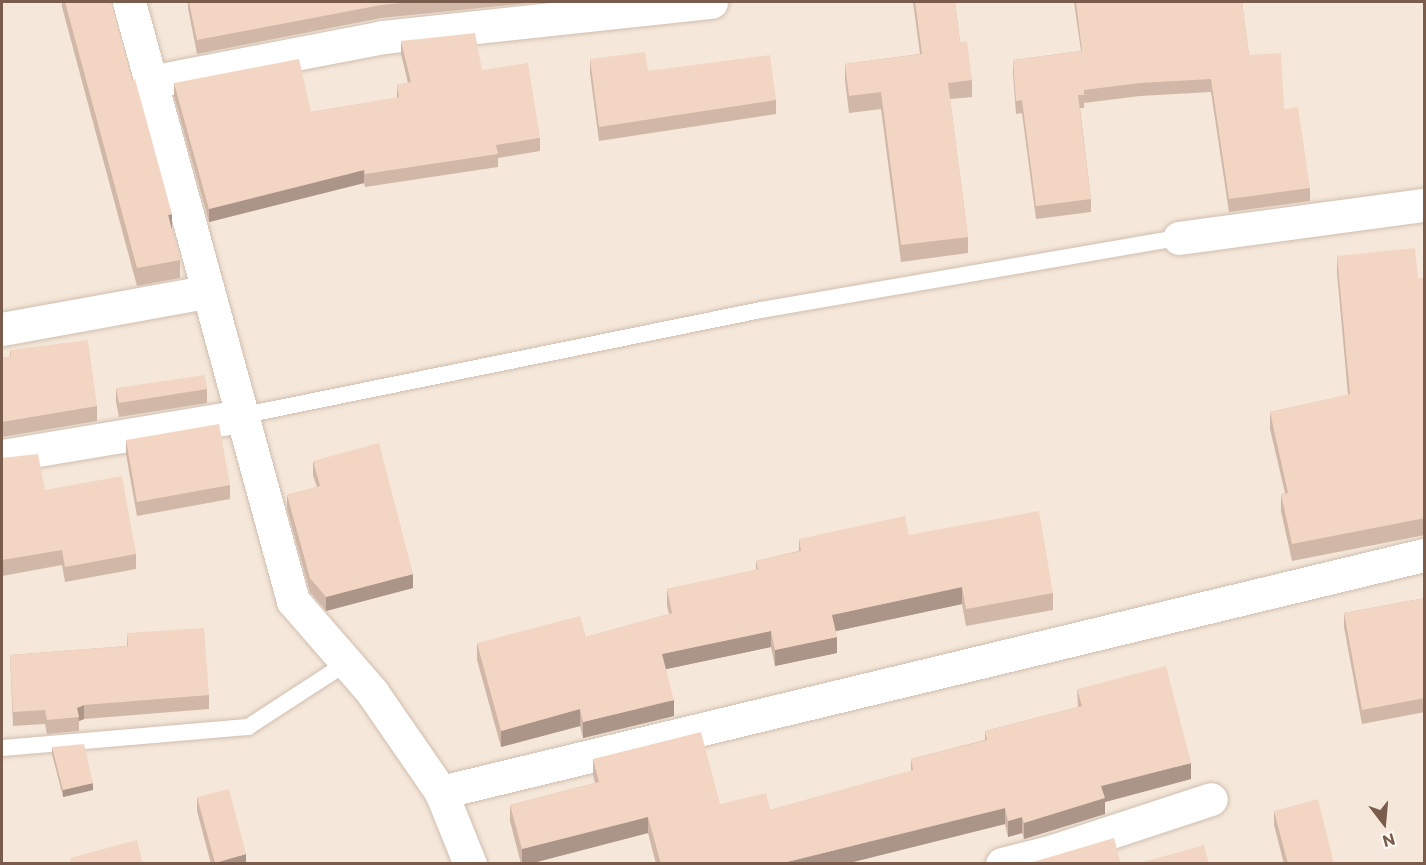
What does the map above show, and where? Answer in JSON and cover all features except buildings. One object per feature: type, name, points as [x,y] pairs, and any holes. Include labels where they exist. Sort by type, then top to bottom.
[{"type":"street","points":[[129,2],[206,292],[293,601],[348,662],[441,792],[470,864]]},
{"type":"street","points":[[150,82],[383,37],[711,2]]},
{"type":"street","points":[[1179,238],[1425,205]]},
{"type":"street","points":[[2,329],[206,292]]},
{"type":"street","points":[[2,456],[240,416]]},
{"type":"street","points":[[441,792],[1425,555]]},
{"type":"street","points":[[1002,864],[1053,851],[1211,799]]},
{"type":"lane","points":[[240,416],[761,310],[1179,238]]},
{"type":"lane","points":[[2,748],[248,727],[348,662]]},
{"type":"shaded area","points":[[2,2],[1424,2],[1424,863],[2,864]]}]
